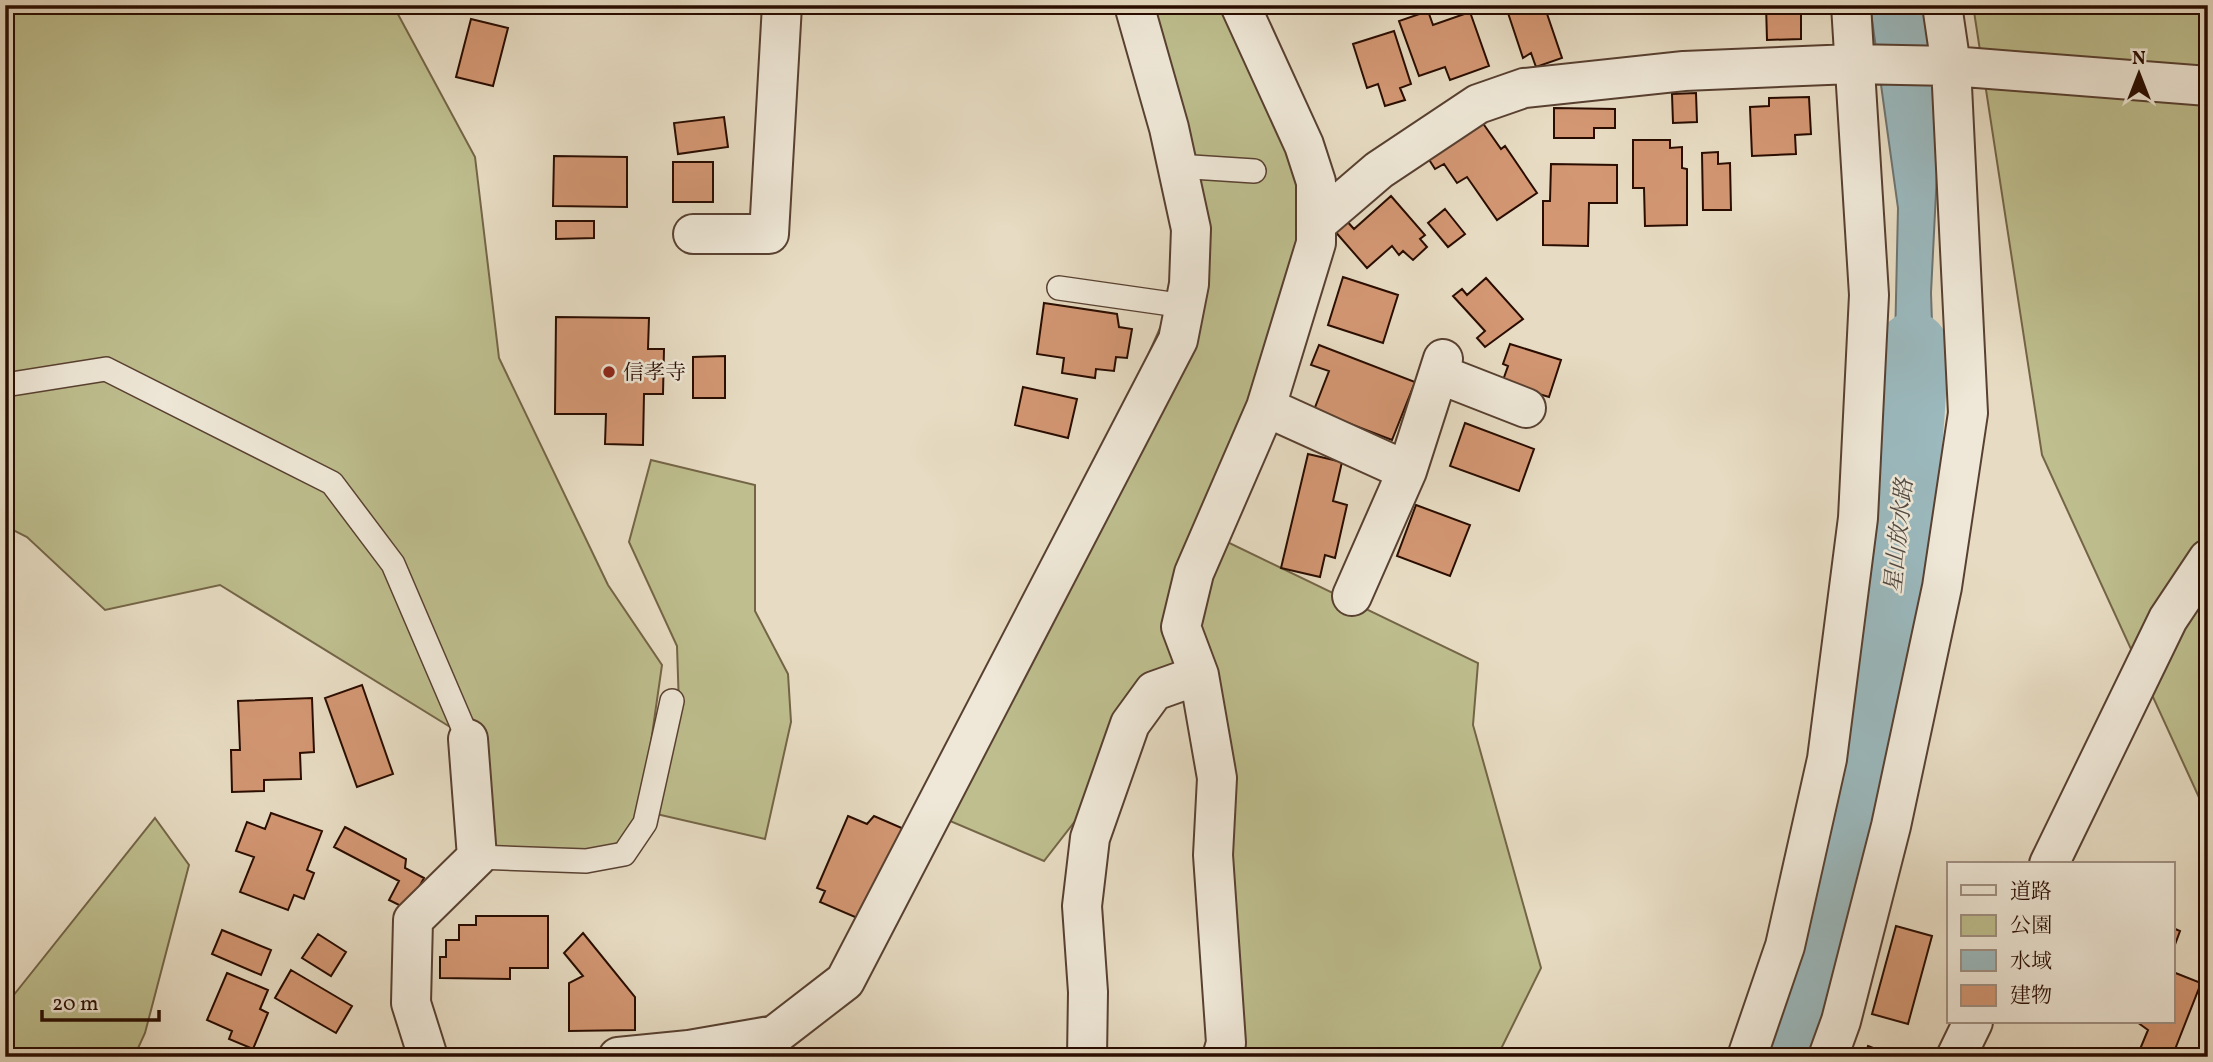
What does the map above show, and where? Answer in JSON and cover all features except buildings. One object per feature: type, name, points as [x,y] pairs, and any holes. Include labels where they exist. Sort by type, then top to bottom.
[{"type":"street","points":[[693,234],[769,234],[782,5]]},
{"type":"street","points":[[618,1057],[689,1050],[775,1035],[845,982],[1178,340],[1185,306],[1191,229],[1134,5]]},
{"type":"street","points":[[1222,1057],[1226,1043],[1213,855],[1217,778],[1199,675],[1181,627],[1194,573],[1266,407],[1316,243],[1316,182],[1304,145],[1240,5]]},
{"type":"street","points":[[1747,1057],[1785,946],[1827,759],[1858,518],[1869,295],[1851,5]]},
{"type":"street","points":[[1828,1057],[1841,1021],[1891,826],[1942,587],[1968,413],[1951,66],[1942,5]]},
{"type":"street","points":[[1316,224],[1379,170],[1478,104],[1524,88],[1684,71],[1853,64],[1951,66],[2208,86]]},
{"type":"street","points":[[1352,596],[1407,471],[1441,367],[1526,408]]},
{"type":"street","points":[[1266,407],[1407,471]]},
{"type":"street","points":[[2050,862],[2168,619],[2208,559]]},
{"type":"street","points":[[1087,1057],[1088,992],[1083,906],[1090,838],[1130,724],[1154,691],[1199,675]]},
{"type":"street","points":[[428,1057],[411,1003],[413,920],[477,857],[468,738]]},
{"type":"street","points":[[1956,1057],[1972,1024]]},
{"type":"lane","points":[[1177,166],[1254,171]]},
{"type":"lane","points":[[1059,288],[1185,306]]},
{"type":"lane","points":[[5,385],[106,369],[332,482],[393,564],[468,738]]},
{"type":"lane","points":[[477,857],[586,861],[624,853],[645,823],[672,702]]},
{"type":"green space","points":[[5,5],[393,5],[475,157],[499,358],[608,585],[662,665],[638,833],[586,861],[476,849],[468,738],[220,585],[105,610],[27,537],[5,526]]},
{"type":"green space","points":[[1140,5],[1240,5],[1316,243],[1221,539],[1478,663],[1473,725],[1541,968],[1497,1057],[1211,1057],[1218,929],[1184,681],[1044,861],[943,818],[1176,292],[1185,202]]},
{"type":"green space","points":[[1973,5],[2208,5],[2208,817],[2042,455]]},
{"type":"green space","points":[[651,460],[755,485],[755,611],[788,674],[791,722],[765,839],[652,813],[679,707],[677,646],[629,542]]},
{"type":"green space","points":[[155,818],[189,865],[145,1033],[134,1057],[5,1057],[5,1006]]},
{"type":"water","points":[[1870,5],[1926,5],[1940,112],[1931,293],[1937,470],[1893,432],[1898,208]]},
{"type":"waterway","name":"星山放水路","points":[[1795,1057],[1831,941],[1845,883],[1878,705],[1908,437],[1913,347]]},
{"type":"place","name":"信孝寺","points":[[609,372]]}]
